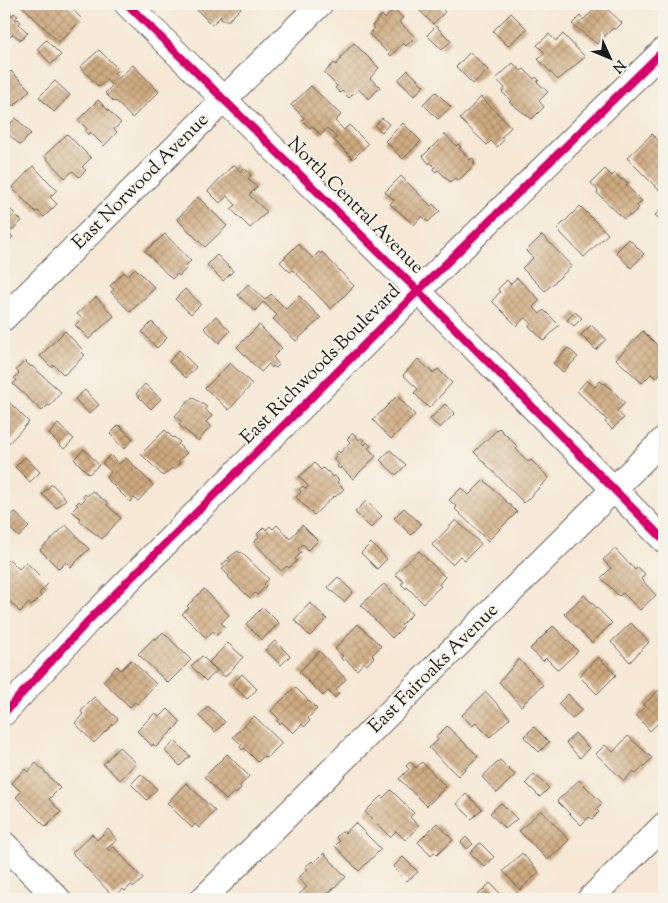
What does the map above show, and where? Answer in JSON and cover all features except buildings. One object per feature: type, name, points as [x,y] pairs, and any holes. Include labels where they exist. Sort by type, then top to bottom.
[{"type":"street","name":"North Central Avenue","points":[[127,4],[418,291],[664,540]]},
{"type":"street","name":"East Norwood Avenue","points":[[4,318],[320,4]]},
{"type":"street","name":"East Richwoods Boulevard","points":[[4,698],[88,621],[418,291],[664,50]]},
{"type":"street","name":"East Fairoaks Avenue","points":[[203,899],[664,439]]},
{"type":"street","name":"East Richwoods Boulevard","points":[[4,713],[88,621]]},
{"type":"street","points":[[590,899],[664,825]]},
{"type":"street","points":[[4,844],[58,899]]},
{"type":"cycle path","points":[[127,4],[418,291],[664,540]]},
{"type":"cycle path","points":[[4,713],[88,621],[418,291],[664,50]]}]
